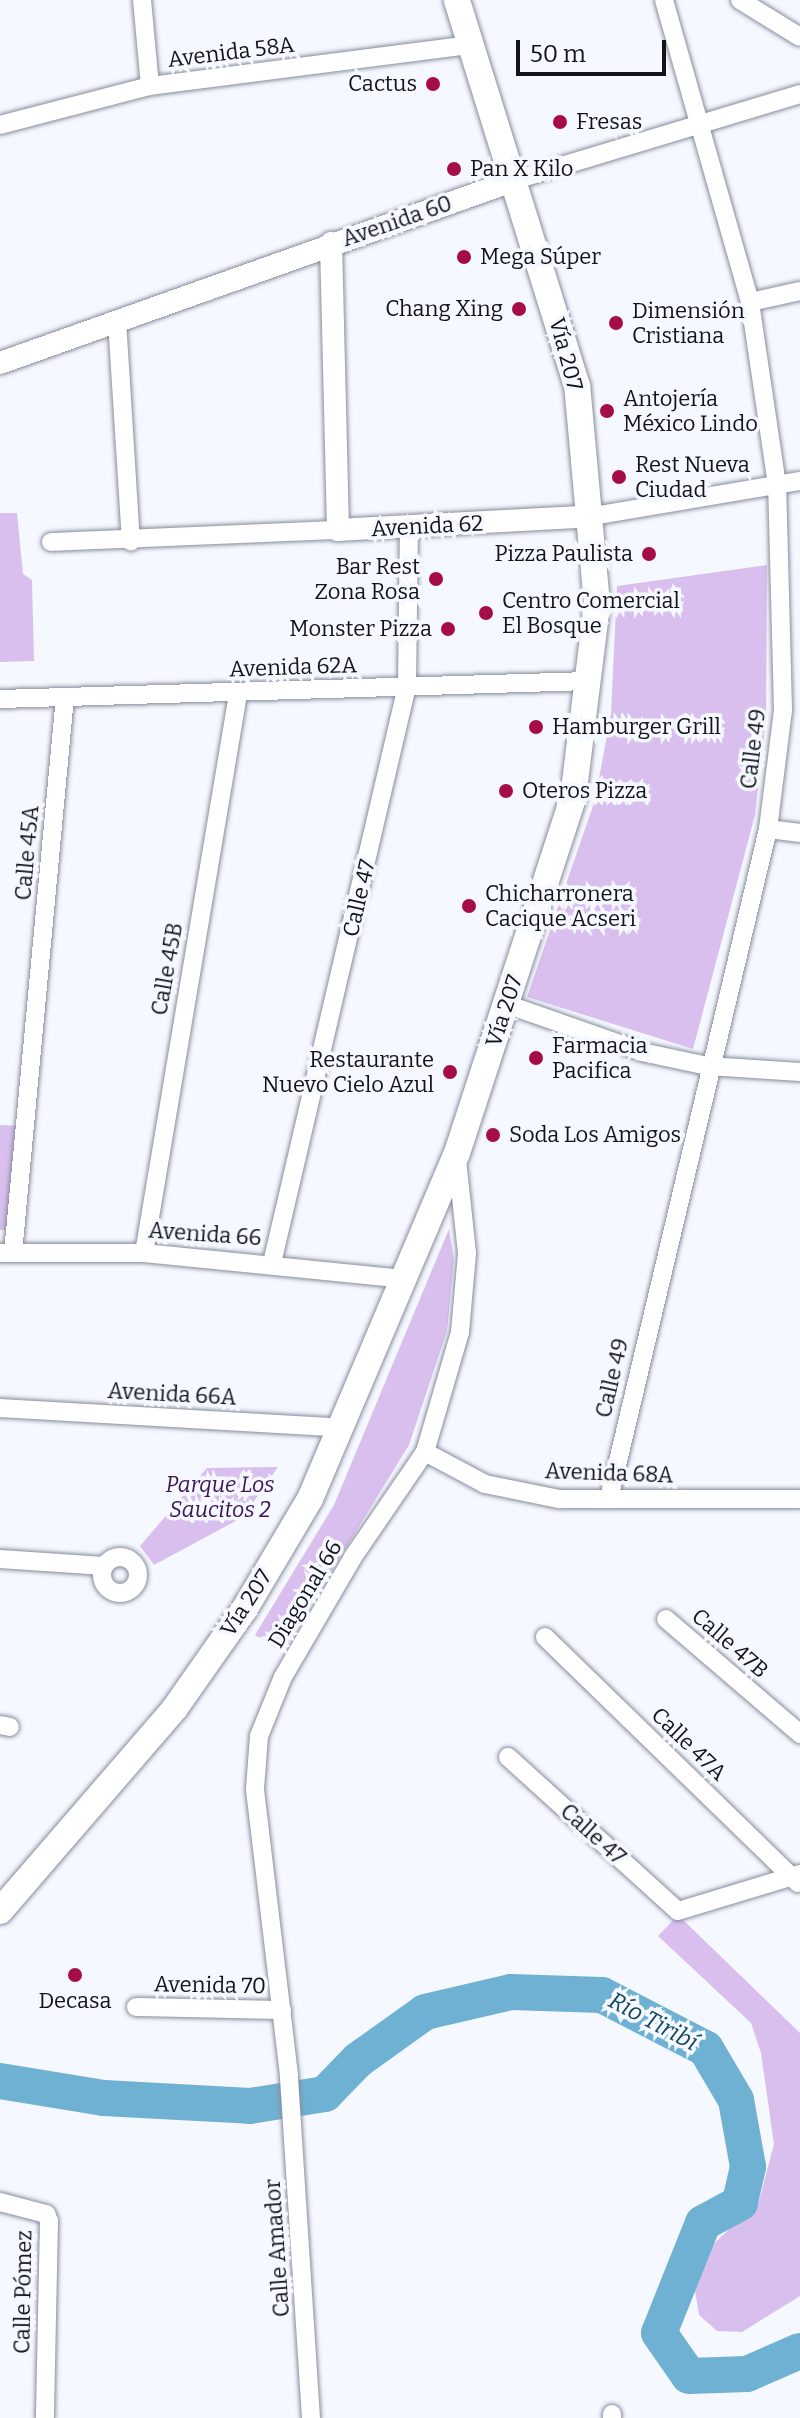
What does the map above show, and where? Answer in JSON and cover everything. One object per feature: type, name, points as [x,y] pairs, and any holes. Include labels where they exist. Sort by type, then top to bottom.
[{"type":"main road","name":"Vía 207","points":[[0,1911],[175,1708],[244,1610],[303,1512],[406,1279],[457,1153],[573,798],[597,604],[593,516],[577,386],[457,0]]},
{"type":"street","points":[[142,0],[150,86]]},
{"type":"street","name":"Calle 49","points":[[609,1499],[708,1066],[768,829],[792,660],[777,485],[750,302],[664,0]]},
{"type":"street","points":[[740,0],[800,37]]},
{"type":"street","name":"Avenida 58A","points":[[0,125],[150,86],[471,45]]},
{"type":"street","name":"Avenida 60","points":[[0,363],[515,180],[800,94]]},
{"type":"street","points":[[331,243],[338,530]]},
{"type":"street","points":[[750,302],[800,291]]},
{"type":"street","points":[[117,320],[131,542]]},
{"type":"street","name":"Avenida 62","points":[[51,542],[131,542],[593,516],[800,481]]},
{"type":"street","name":"Calle 47","points":[[272,1263],[407,686],[409,528]]},
{"type":"street","name":"Avenida 62A","points":[[0,699],[588,681]]},
{"type":"street","name":"Calle 45B","points":[[144,1253],[238,694]]},
{"type":"street","name":"Calle 45A","points":[[6,1253],[65,697]]},
{"type":"street","points":[[768,829],[800,833]]},
{"type":"street","points":[[506,1004],[642,1052],[708,1066],[800,1072]]},
{"type":"street","name":"Diagonal 66","points":[[289,2075],[255,1789],[259,1736],[283,1677],[353,1557],[425,1452],[460,1332],[467,1253],[457,1153]]},
{"type":"street","name":"Avenida 66","points":[[6,1253],[144,1253],[272,1263],[406,1279]]},
{"type":"street","name":"Avenida 66A","points":[[0,1408],[342,1428]]},
{"type":"street","name":"Avenida 68A","points":[[425,1452],[485,1484],[559,1499],[800,1499]]},
{"type":"street","points":[[0,1559],[104,1566]]},
{"type":"street","name":"Calle 47B","points":[[666,1619],[800,1734]]},
{"type":"street","name":"Calle 47A","points":[[545,1637],[797,1878]]},
{"type":"street","name":"Calle 47","points":[[508,1757],[678,1911],[797,1878]]},
{"type":"street","name":"Avenida 70","points":[[136,2007],[282,2010]]},
{"type":"street","name":"Calle Amador","points":[[289,2075],[311,2418]]},
{"type":"street","name":"Calle Pómez","points":[[0,2202],[46,2214],[49,2221],[45,2418]]},
{"type":"green space","points":[[0,513],[17,513],[23,574],[32,580],[34,661],[0,662]]},
{"type":"green space","points":[[767,565],[766,719],[755,815],[693,1049],[527,997],[595,800],[611,714],[617,586]]},
{"type":"green space","points":[[0,1125],[24,1126],[16,1230],[0,1230]]},
{"type":"green space","points":[[449,1229],[454,1260],[447,1331],[409,1445],[282,1652],[255,1635],[334,1505]]},
{"type":"green space","name":"Parque Los Saucitos 2","points":[[278,1467],[243,1517],[154,1565],[140,1546],[207,1468]]},
{"type":"green space","points":[[678,1915],[800,2033],[800,2296],[742,2332],[717,2331],[699,2315],[695,2290],[707,2250],[759,2201],[774,2144],[761,2053],[751,2023],[658,1936]]},
{"type":"waterway","name":"Río Tiribí","points":[[0,2081],[104,2098],[250,2106],[325,2094],[358,2060],[425,2012],[511,1992],[602,1995],[706,2049],[736,2100],[748,2167],[740,2203],[703,2223],[659,2333],[689,2376],[747,2374],[800,2351]]},
{"type":"place","name":"Cactus","points":[[433,84]]},
{"type":"place","name":"Fresas","points":[[560,122]]},
{"type":"place","name":"Pan X Kilo","points":[[454,169]]},
{"type":"place","name":"Mega Súper","points":[[464,257]]},
{"type":"place","name":"Chang Xing","points":[[519,309]]},
{"type":"place","name":"Dimensión Cristiana","points":[[616,323]]},
{"type":"place","name":"Antojería México Lindo","points":[[607,411]]},
{"type":"place","name":"Rest Nueva Ciudad","points":[[619,477]]},
{"type":"place","name":"Pizza Paulista","points":[[649,554]]},
{"type":"place","name":"Bar Rest Zona Rosa","points":[[436,579]]},
{"type":"place","name":"Centro Comercial El Bosque","points":[[486,613]]},
{"type":"place","name":"Monster Pizza","points":[[448,629]]},
{"type":"place","name":"Hamburger Grill","points":[[536,727]]},
{"type":"place","name":"Oteros Pizza","points":[[506,791]]},
{"type":"place","name":"Chicharronera Cacique Acseri","points":[[469,906]]},
{"type":"place","name":"Farmacia Pacifica","points":[[536,1058]]},
{"type":"place","name":"Restaurante Nuevo Cielo Azul","points":[[450,1072]]},
{"type":"place","name":"Soda Los Amigos","points":[[493,1135]]},
{"type":"place","name":"Decasa","points":[[75,1975]]}]
